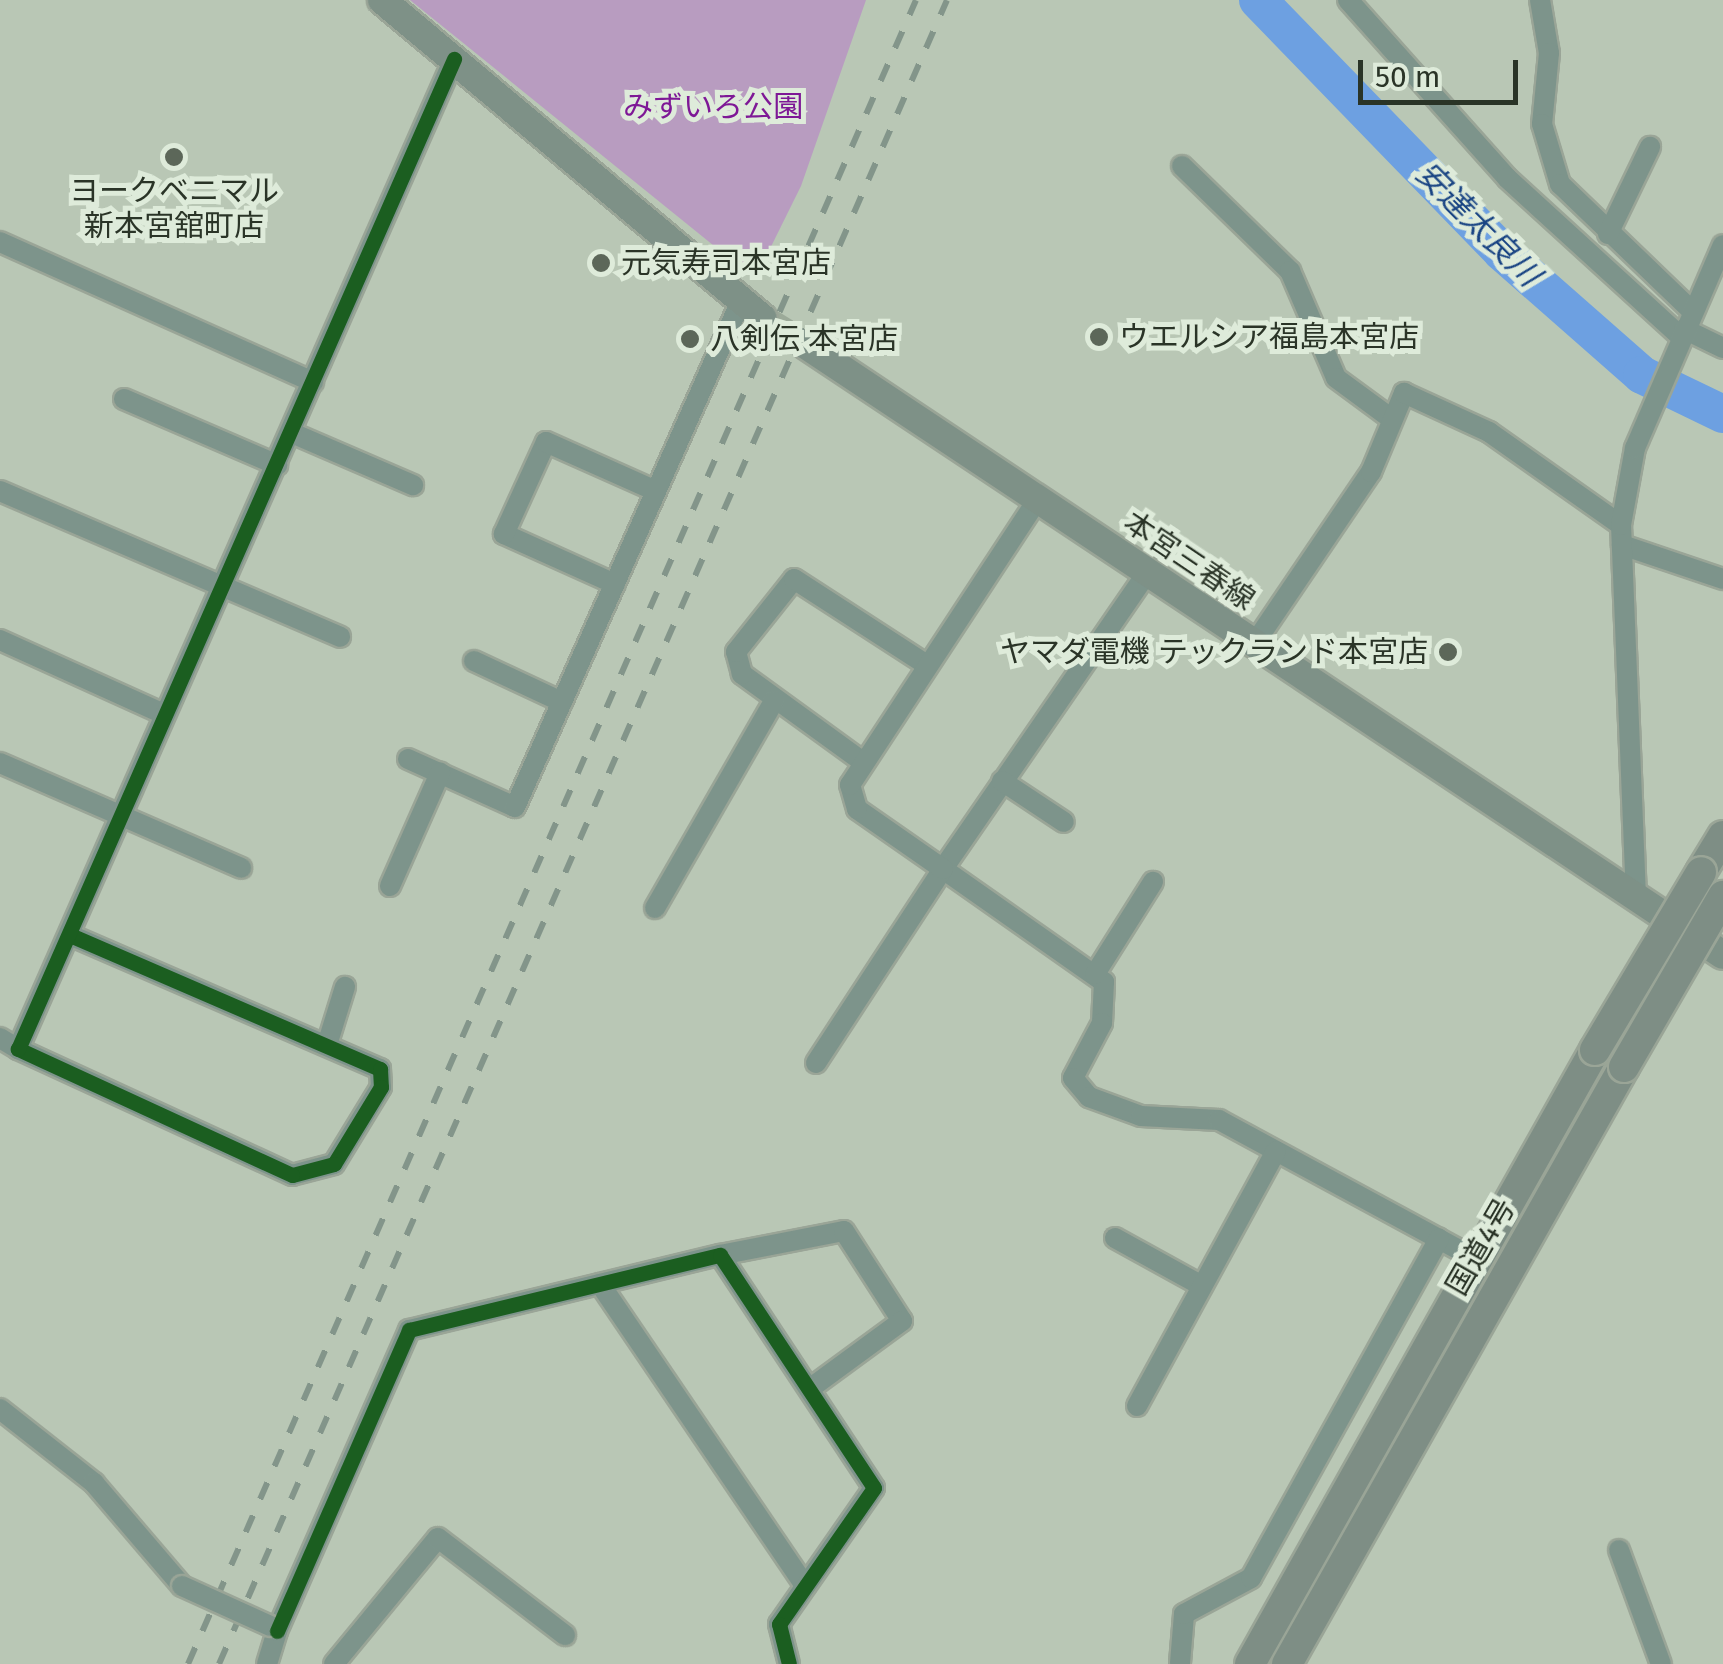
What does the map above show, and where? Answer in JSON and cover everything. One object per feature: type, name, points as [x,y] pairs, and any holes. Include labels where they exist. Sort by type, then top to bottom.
[{"type":"highway","name":"国道4号","points":[[1250,1664],[1474,1258],[1723,836]]},
{"type":"highway","name":"国道4号","points":[[1287,1664],[1723,896]]},
{"type":"main road","points":[[382,0],[751,310]]},
{"type":"main road","name":"本宮三春線","points":[[806,345],[1723,955]]},
{"type":"street","points":[[1348,0],[1507,178],[1684,330],[1723,348]]},
{"type":"street","points":[[1540,0],[1548,158],[1560,184],[1608,234],[1684,330]]},
{"type":"street","points":[[70,936],[327,1045],[384,1076],[334,1164],[292,1175],[9,1043],[70,936],[164,714],[292,433],[454,60]]},
{"type":"street","points":[[1608,234],[1650,148]]},
{"type":"street","points":[[1182,166],[1290,271],[1336,378],[1389,416]]},
{"type":"street","points":[[0,242],[313,382]]},
{"type":"street","points":[[1636,898],[1621,535],[1635,448],[1723,245]]},
{"type":"street","points":[[408,758],[515,807],[656,491],[751,310]]},
{"type":"street","points":[[1254,644],[1372,472],[1389,416],[1404,393],[1460,417],[1621,535],[1723,579]]},
{"type":"street","points":[[124,399],[277,465]]},
{"type":"street","points":[[292,433],[414,485]]},
{"type":"street","points":[[615,584],[504,534],[511,518],[546,442],[656,491]]},
{"type":"street","points":[[0,491],[340,637]]},
{"type":"street","points":[[1038,499],[863,762],[850,785],[857,809],[1095,974],[1107,1000],[1074,1078],[1089,1097],[1142,1116],[1219,1120],[1474,1258]]},
{"type":"street","points":[[816,1063],[1002,781],[1147,573]]},
{"type":"street","points":[[863,762],[774,702],[734,659],[794,580],[927,666]]},
{"type":"street","points":[[0,640],[164,714]]},
{"type":"street","points":[[474,660],[562,702]]},
{"type":"street","points":[[655,908],[774,702]]},
{"type":"street","points":[[0,763],[241,868]]},
{"type":"street","points":[[390,886],[440,773]]},
{"type":"street","points":[[1002,781],[1064,822]]},
{"type":"street","points":[[1095,974],[1153,882]]},
{"type":"street","points":[[327,1045],[346,987]]},
{"type":"street","points":[[1136,1406],[1276,1151]]},
{"type":"street","points":[[267,1664],[274,1628],[409,1330],[720,1255],[844,1230],[902,1321],[812,1387]]},
{"type":"street","points":[[1115,1238],[1202,1286]]},
{"type":"street","points":[[1179,1664],[1184,1614],[1250,1578],[1440,1240]]},
{"type":"street","points":[[720,1255],[812,1387],[874,1488],[779,1624],[789,1664]]},
{"type":"street","points":[[600,1284],[805,1586]]},
{"type":"street","points":[[0,1410],[94,1482],[182,1586],[274,1628]]},
{"type":"street","points":[[334,1664],[438,1538],[565,1635]]},
{"type":"street","points":[[1619,1550],[1661,1664]]},
{"type":"green space","name":"みずいろ公園","points":[[410,0],[866,0],[801,186],[755,279]]},
{"type":"waterway","name":"安達太良川","points":[[1258,0],[1502,252],[1642,375],[1723,414]]},
{"type":"tunnel","points":[[762,318],[806,345]]},
{"type":"railway","points":[[188,1664],[916,0]]},
{"type":"railway","points":[[219,1664],[947,0]]},
{"type":"cycle path","points":[[70,935],[380,1069],[381,1087],[334,1164],[292,1175],[18,1049],[454,59]]},
{"type":"cycle path","points":[[277,1631],[409,1330],[720,1255],[874,1488],[779,1624],[789,1664]]},
{"type":"place","name":"ヨークベニマル 新本宮舘町店","points":[[174,157]]},
{"type":"place","name":"元気寿司本宮店","points":[[601,263]]},
{"type":"place","name":"ウエルシア福島本宮店","points":[[1099,337]]},
{"type":"place","name":"八剣伝 本宮店","points":[[690,339]]},
{"type":"place","name":"ヤマダ電機 テックランド本宮店","points":[[1448,652]]}]
